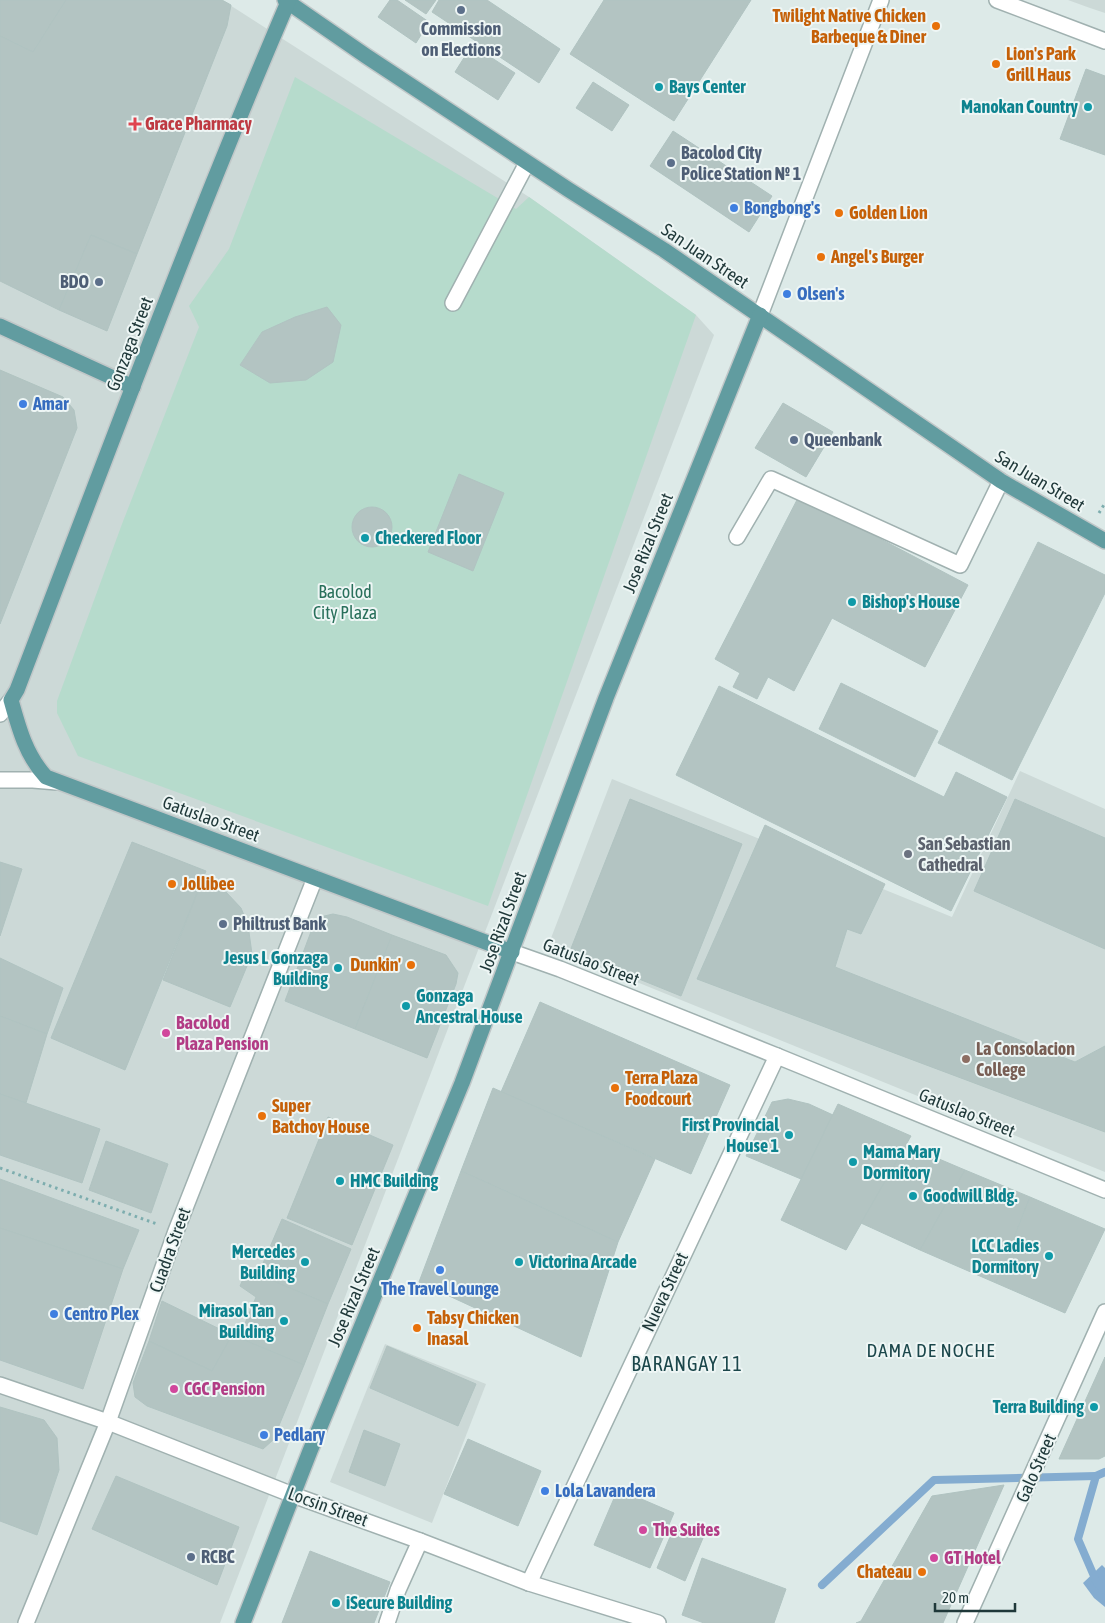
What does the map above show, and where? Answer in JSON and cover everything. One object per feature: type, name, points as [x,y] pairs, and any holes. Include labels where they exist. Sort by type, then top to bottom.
[{"type":"main road","name":"San Juan Street","points":[[286,1],[527,163],[664,250],[1001,481],[1105,541]]},
{"type":"main road","name":"Gonzaga Street","points":[[10,700],[20,680],[241,111],[286,1]]},
{"type":"main road","name":"Jose Rizal Street","points":[[243,1623],[293,1495],[462,1084],[606,698],[760,315]]},
{"type":"main road","points":[[0,326],[133,387]]},
{"type":"main road","name":"Gatuslao Street","points":[[10,700],[23,742],[34,764],[46,777],[512,952]]},
{"type":"street","points":[[760,315],[881,0]]},
{"type":"street","points":[[997,0],[1105,41]]},
{"type":"street","points":[[453,303],[527,163]]},
{"type":"street","points":[[737,537],[771,479],[960,565],[1001,481]]},
{"type":"street","points":[[0,714],[10,700]]},
{"type":"street","name":"Gatuslao Street","points":[[0,780],[57,782]]},
{"type":"street","name":"Cuadra Street","points":[[26,1623],[108,1422],[176,1231],[314,878]]},
{"type":"street","name":"Gatuslao Street","points":[[512,952],[777,1056],[1105,1190]]},
{"type":"street","name":"Nueva Street","points":[[529,1583],[777,1056]]},
{"type":"street","name":"Galo Street","points":[[965,1623],[1105,1312]]},
{"type":"street","name":"Locsin Street","points":[[0,1385],[108,1422],[293,1495],[420,1540],[529,1583],[658,1623]]},
{"type":"street","points":[[387,1623],[398,1590],[420,1540]]},
{"type":"path","points":[[0,1168],[176,1231]]},
{"type":"shaded area","points":[[0,0],[222,0],[529,197],[696,315],[714,335],[220,1623],[0,1623]]},
{"type":"shaded area","points":[[1068,0],[1105,0],[1105,13],[1090,8]]},
{"type":"shaded area","name":"La Consolacion College","points":[[1020,771],[1105,809],[1105,1172],[548,946],[612,779],[952,917]]},
{"type":"shaded area","points":[[385,1344],[486,1384],[432,1523],[330,1482]]},
{"type":"green space","name":"Bacolod City Plaza","points":[[295,77],[516,209],[529,197],[696,315],[488,906],[78,756],[57,713],[57,701],[122,524],[199,327],[189,306],[229,249]]},
{"type":"water","points":[[1102,1565],[1105,1568],[1105,1607],[1094,1598],[1083,1583]]},
{"type":"building","points":[[0,0],[66,0],[33,52],[0,36]]},
{"type":"building","points":[[66,0],[222,0],[231,5],[227,26],[137,254],[91,235],[59,310],[0,281],[0,36],[33,52]]},
{"type":"building","points":[[390,0],[397,0],[429,22],[416,43],[378,17]]},
{"type":"building","points":[[405,0],[436,0],[426,14]]},
{"type":"building","points":[[439,0],[487,0],[560,49],[539,83],[432,12]]},
{"type":"building","name":"Bays Center","points":[[604,0],[751,0],[674,121],[570,54]]},
{"type":"building","points":[[472,45],[515,73],[498,100],[455,72]]},
{"type":"building","name":"Manokan Country","points":[[1086,69],[1105,76],[1105,155],[1060,139]]},
{"type":"building","points":[[593,82],[629,105],[612,131],[576,108]]},
{"type":"building","points":[[673,131],[772,196],[749,232],[650,166]]},
{"type":"building","name":"BDO","points":[[91,235],[137,254],[107,331],[59,310]]},
{"type":"building","points":[[327,307],[341,325],[333,362],[306,380],[270,383],[240,365],[262,332],[295,317]]},
{"type":"building","points":[[0,370],[63,397],[74,410],[77,428],[0,624]]},
{"type":"building","name":"Queenbank","points":[[783,403],[833,432],[806,477],[755,448]]},
{"type":"building","points":[[459,474],[504,493],[473,571],[428,552]]},
{"type":"building","name":"Bishop's House","points":[[799,496],[968,585],[925,667],[832,618],[794,691],[768,677],[757,699],[733,687],[740,673],[715,659]]},
{"type":"building","points":[[372,507],[386,513],[392,527],[386,541],[372,547],[358,541],[352,527],[358,513]]},
{"type":"building","points":[[1038,542],[1105,575],[1105,593],[1012,780],[938,743]]},
{"type":"building","points":[[841,683],[938,731],[915,777],[819,729]]},
{"type":"building","name":"San Sebastian Cathedral","points":[[719,686],[944,797],[956,772],[1007,797],[951,911],[676,775]]},
{"type":"building","points":[[630,799],[742,844],[681,996],[570,951]]},
{"type":"building","points":[[1015,799],[1105,838],[1105,949],[974,891]]},
{"type":"building","points":[[765,825],[885,884],[861,934],[847,929],[835,967],[1075,1062],[1105,1046],[1105,1132],[697,979]]},
{"type":"building","points":[[132,842],[206,871],[125,1070],[51,1038]]},
{"type":"building","points":[[0,862],[22,869],[0,936]]},
{"type":"building","points":[[200,886],[226,892],[241,908],[248,925],[252,954],[230,1007],[163,980]]},
{"type":"building","name":"Jesus L Gonzaga Building","points":[[333,914],[347,917],[392,935],[355,1029],[285,1001],[312,929],[320,917]]},
{"type":"building","name":"Gonzaga Ancestral House","points":[[392,935],[446,955],[458,973],[456,984],[427,1058],[355,1029]]},
{"type":"building","points":[[0,958],[63,988],[47,1034],[0,1016]]},
{"type":"building","name":"Terra Plaza Foodcourt","points":[[540,1002],[730,1085],[691,1174],[501,1092]]},
{"type":"building","points":[[0,1016],[47,1034],[26,1103],[0,1094]]},
{"type":"building","points":[[493,1088],[655,1159],[618,1242],[461,1171]]},
{"type":"building","points":[[0,1094],[100,1129],[82,1183],[0,1155]]},
{"type":"building","name":"First Provincial House 1","points":[[788,1099],[809,1104],[833,1115],[801,1179],[746,1156],[772,1102]]},
{"type":"building","name":"Mama Mary Dormitory","points":[[838,1104],[911,1136],[846,1250],[781,1220]]},
{"type":"building","name":"HMC Building","points":[[328,1117],[393,1145],[352,1245],[287,1218]]},
{"type":"building","points":[[106,1141],[168,1164],[151,1213],[89,1190]]},
{"type":"building","name":"Goodwill Bldg.","points":[[906,1145],[965,1170],[920,1250],[861,1223]]},
{"type":"building","points":[[965,1170],[1030,1197],[996,1283],[920,1250]]},
{"type":"building","name":"Victorina Arcade","points":[[461,1171],[618,1242],[581,1357],[419,1282]]},
{"type":"building","points":[[0,1179],[139,1230],[123,1269],[0,1228]]},
{"type":"building","name":"LCC Ladies Dormitory","points":[[1030,1197],[1105,1229],[1065,1313],[996,1283]]},
{"type":"building","name":"Mercedes Building","points":[[282,1219],[351,1249],[328,1304],[258,1275]]},
{"type":"building","name":"Centro Plex","points":[[0,1228],[123,1269],[83,1389],[0,1360]]},
{"type":"building","name":"Mirasol Tan Building","points":[[247,1270],[328,1304],[304,1365],[239,1338],[256,1297],[240,1286]]},
{"type":"building","points":[[162,1301],[232,1335],[212,1371],[149,1341]]},
{"type":"building","points":[[232,1335],[304,1365],[273,1440],[263,1449],[147,1406],[135,1397],[133,1383],[149,1341],[212,1371]]},
{"type":"building","points":[[387,1346],[476,1384],[458,1426],[370,1388]]},
{"type":"building","name":"Terra Building","points":[[1105,1357],[1105,1456],[1099,1459],[1059,1459]]},
{"type":"building","points":[[0,1407],[44,1420],[57,1438],[59,1470],[37,1535],[0,1521]]},
{"type":"building","points":[[364,1430],[400,1444],[385,1486],[349,1472]]},
{"type":"building","points":[[468,1439],[541,1471],[518,1526],[444,1494]]},
{"type":"building","name":"RCBC","points":[[116,1476],[239,1527],[217,1585],[92,1529]]},
{"type":"building","name":"GT Hotel","points":[[1004,1485],[943,1623],[856,1623],[861,1621],[932,1496]]},
{"type":"building","points":[[618,1489],[674,1513],[650,1568],[594,1545]]},
{"type":"building","points":[[675,1525],[703,1538],[685,1581],[657,1568]]},
{"type":"building","name":"iSecure Building","points":[[310,1551],[390,1582],[374,1623],[282,1623]]},
{"type":"building","points":[[702,1558],[786,1589],[774,1623],[704,1623],[682,1615]]},
{"type":"waterway","points":[[1105,1472],[1096,1476],[1078,1539],[1097,1583],[1105,1590]]},
{"type":"waterway","points":[[822,1585],[934,1480],[1096,1476]]},
{"type":"place","name":"Commission on Elections","points":[[461,10]]},
{"type":"place","name":"Twilight Native Chicken Barbeque & Diner","points":[[936,26]]},
{"type":"place","name":"Lion's Park Grill Haus","points":[[996,64]]},
{"type":"place","name":"Bays Center","points":[[659,87]]},
{"type":"place","name":"Manokan Country","points":[[1088,107]]},
{"type":"place","name":"Grace Pharmacy","points":[[135,124]]},
{"type":"place","name":"Bacolod City Police Station № 1","points":[[671,163]]},
{"type":"place","name":"Bongbong's","points":[[734,208]]},
{"type":"place","name":"Golden Lion","points":[[839,213]]},
{"type":"place","name":"Angel's Burger","points":[[821,257]]},
{"type":"place","name":"BDO","points":[[99,282]]},
{"type":"place","name":"Olsen's","points":[[787,294]]},
{"type":"place","name":"Amar","points":[[23,404]]},
{"type":"place","name":"Queenbank","points":[[794,440]]},
{"type":"place","name":"Checkered Floor","points":[[365,538]]},
{"type":"place","name":"Bishop's House","points":[[852,602]]},
{"type":"place","name":"San Sebastian Cathedral","points":[[908,854]]},
{"type":"place","name":"Jollibee","points":[[172,884]]},
{"type":"place","name":"Philtrust Bank","points":[[223,924]]},
{"type":"place","name":"Dunkin'","points":[[411,965]]},
{"type":"place","name":"Jesus L Gonzaga Building","points":[[338,968]]},
{"type":"place","name":"Gonzaga Ancestral House","points":[[406,1006]]},
{"type":"place","name":"Bacolod Plaza Pension","points":[[166,1033]]},
{"type":"place","name":"La Consolacion College","points":[[966,1059]]},
{"type":"place","name":"Terra Plaza Foodcourt","points":[[615,1088]]},
{"type":"place","name":"Super Batchoy House","points":[[262,1116]]},
{"type":"place","name":"First Provincial House 1","points":[[789,1135]]},
{"type":"place","name":"Mama Mary Dormitory","points":[[853,1162]]},
{"type":"place","name":"HMC Building","points":[[340,1181]]},
{"type":"place","name":"Goodwill Bldg.","points":[[913,1196]]},
{"type":"place","name":"LCC Ladies Dormitory","points":[[1049,1256]]},
{"type":"place","name":"Mercedes Building","points":[[305,1262]]},
{"type":"place","name":"Victorina Arcade","points":[[519,1262]]},
{"type":"place","name":"The Travel Lounge","points":[[440,1270]]},
{"type":"place","name":"Centro Plex","points":[[54,1314]]},
{"type":"place","name":"Mirasol Tan Building","points":[[284,1321]]},
{"type":"place","name":"Tabsy Chicken Inasal","points":[[417,1328]]},
{"type":"place","name":"CGC Pension","points":[[174,1389]]},
{"type":"place","name":"Terra Building","points":[[1094,1407]]},
{"type":"place","name":"Pedlary","points":[[264,1435]]},
{"type":"place","name":"Lola Lavandera","points":[[545,1491]]},
{"type":"place","name":"The Suites","points":[[643,1530]]},
{"type":"place","name":"RCBC","points":[[191,1557]]},
{"type":"place","name":"GT Hotel","points":[[934,1558]]},
{"type":"place","name":"Chateau","points":[[922,1572]]},
{"type":"place","name":"iSecure Building","points":[[336,1603]]},
{"type":"district","name":"DAMA DE NOCHE","points":[[931,1350]]},
{"type":"district","name":"BARANGAY 11","points":[[687,1364]]}]
